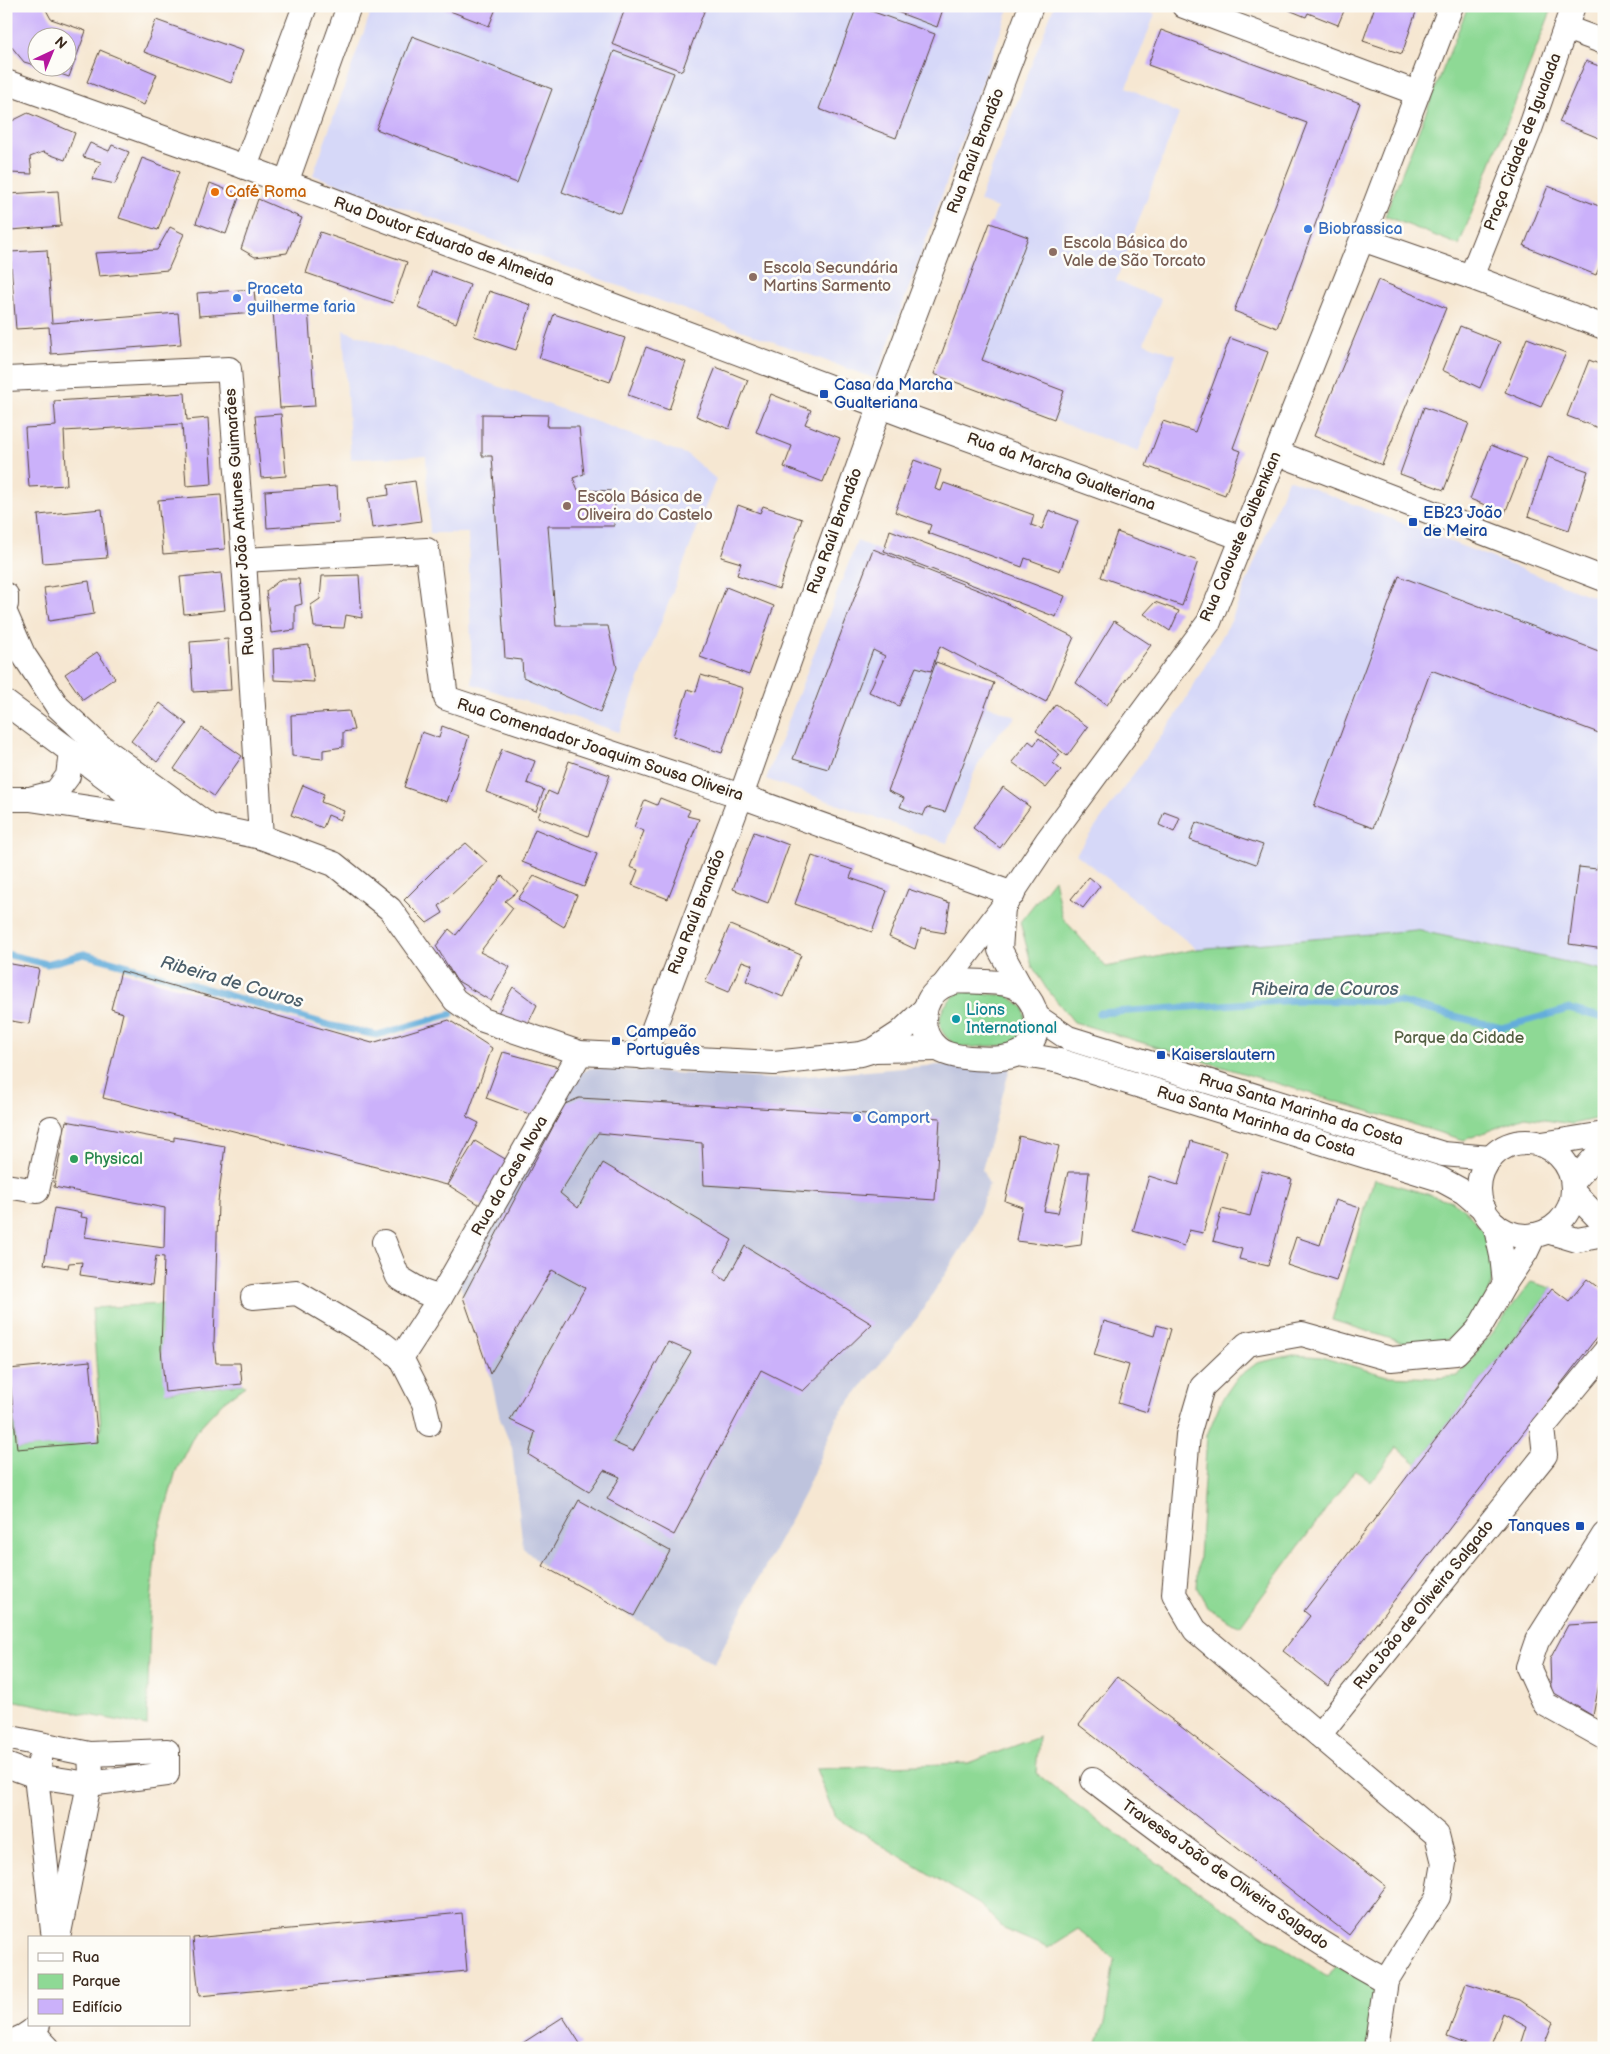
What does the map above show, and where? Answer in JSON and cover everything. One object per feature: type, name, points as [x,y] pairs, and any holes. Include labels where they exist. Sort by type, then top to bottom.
[{"type":"street","points":[[245,167],[305,6]]},
{"type":"street","points":[[286,183],[349,6]]},
{"type":"street","name":"Rua Raúl Brandão","points":[[643,1057],[741,796],[880,406],[1031,6]]},
{"type":"street","points":[[1184,6],[1417,93]]},
{"type":"street","points":[[1451,6],[1362,239],[1471,277],[1604,327]]},
{"type":"street","points":[[1570,17],[1604,42]]},
{"type":"street","name":"Praça Cidade de Igualada","points":[[1471,277],[1530,129],[1570,17]]},
{"type":"street","name":"Rua Doutor Eduardo de Almeida","points":[[6,82],[245,167],[880,406]]},
{"type":"street","name":"Rua Calouste Gulbenkian","points":[[943,986],[1008,900],[1047,841],[1208,622],[1362,239]]},
{"type":"street","name":"Rua Doutor João Antunes Guimarães","points":[[6,379],[229,370],[244,560],[262,837]]},
{"type":"street","name":"Rua da Marcha Gualteriana","points":[[880,406],[1242,538]]},
{"type":"street","points":[[1277,453],[1604,578]]},
{"type":"street","name":"Rua Comendador Joaquim Sousa Oliveira","points":[[244,560],[427,550],[446,698],[741,796],[1008,900]]},
{"type":"street","points":[[6,595],[6,604]]},
{"type":"street","points":[[6,615],[23,654],[58,707],[101,748],[208,826]]},
{"type":"street","points":[[6,703],[135,799],[208,826]]},
{"type":"street","points":[[30,799],[56,792],[68,776],[71,752]]},
{"type":"street","points":[[6,799],[30,799],[208,826],[262,837],[334,864],[390,909],[455,1000],[483,1020],[580,1054],[774,1064],[861,1054],[874,1050],[900,1033],[925,1009],[932,996],[943,986],[957,981],[1010,985],[1023,992],[1033,1003],[1038,1017],[1036,1032],[1029,1045],[1018,1054],[1004,1059],[951,1056],[938,1049],[928,1038],[924,1023],[925,1009]]},
{"type":"street","name":"Rua Calouste Gulbenkian","points":[[1008,900],[1000,950],[1023,992]]},
{"type":"street","name":"Rrua Santa Marinha da Costa","points":[[1038,1017],[1068,1038],[1443,1154],[1491,1158]]},
{"type":"street","points":[[874,1050],[938,1049]]},
{"type":"street","name":"Rua da Casa Nova","points":[[401,1358],[440,1298],[580,1054]]},
{"type":"street","name":"Rua Santa Marinha da Costa","points":[[1018,1054],[1060,1061],[1440,1179],[1464,1192],[1490,1217]]},
{"type":"street","points":[[6,1186],[37,1192],[51,1128]]},
{"type":"street","points":[[1505,1282],[1502,1256],[1490,1217],[1480,1196],[1480,1182],[1484,1169],[1491,1158],[1502,1149],[1514,1144],[1528,1142],[1542,1144],[1604,1134]]},
{"type":"street","points":[[1376,2048],[1386,1981],[1438,1897],[1444,1863],[1437,1835],[1195,1630],[1174,1594],[1188,1435],[1202,1387],[1247,1344],[1302,1334],[1391,1359],[1456,1354],[1478,1330],[1505,1282],[1540,1233],[1557,1224],[1565,1215],[1570,1204],[1573,1188],[1569,1170],[1553,1150],[1542,1144]]},
{"type":"street","points":[[1573,1188],[1604,1147]]},
{"type":"street","points":[[1573,1188],[1604,1224]]},
{"type":"street","points":[[1490,1217],[1507,1231],[1520,1235],[1540,1233],[1577,1240],[1604,1235]]},
{"type":"street","points":[[384,1242],[398,1277],[423,1292],[440,1298]]},
{"type":"street","points":[[253,1298],[297,1293],[383,1344],[401,1358],[424,1403],[428,1424]]},
{"type":"street","name":"Rua João de Oliveira Salgado","points":[[1319,1735],[1545,1455],[1542,1428],[1604,1353]]},
{"type":"street","points":[[1604,1535],[1537,1641],[1528,1667],[1544,1704],[1604,1737]]},
{"type":"street","points":[[6,1737],[90,1754],[167,1751],[167,1774],[89,1784],[36,1776],[6,1765]]},
{"type":"street","points":[[43,1744],[36,1776],[53,1936]]},
{"type":"street","points":[[58,1936],[91,1774],[90,1754]]},
{"type":"street","name":"Travessa João de Oliveira Salgado","points":[[1093,1780],[1230,1882],[1339,1955],[1386,1981]]},
{"type":"street","points":[[6,2043],[39,2035]]},
{"type":"shaded area","name":"Escola Secundária Martins Sarmento","points":[[373,6],[1010,6],[876,379],[313,175]]},
{"type":"shaded area","name":"Escola Básica do Vale de São Torcato","points":[[1054,6],[1135,6],[1155,14],[1127,87],[1179,114],[1116,281],[1161,299],[1144,343],[1176,355],[1138,452],[934,374],[997,208],[979,201]]},
{"type":"shaded area","name":"Escola Básica de Oliveira do Castelo","points":[[343,330],[688,455],[716,479],[619,732],[472,684],[468,533],[430,533],[426,456],[351,459]]},
{"type":"shaded area","points":[[1288,479],[1604,601],[1604,970],[1416,930],[1197,949],[1076,854],[1177,714],[1231,621]]},
{"type":"shaded area","points":[[857,541],[983,592],[941,646],[936,662],[994,683],[986,705],[1016,717],[999,733],[985,751],[974,773],[947,843],[766,779]]},
{"type":"shaded area","points":[[951,1064],[1010,1068],[982,1170],[989,1184],[973,1230],[918,1317],[837,1417],[805,1492],[714,1664],[543,1566],[523,1548],[512,1448],[500,1419],[490,1374],[459,1282],[573,1078],[590,1068],[772,1079]]},
{"type":"green space","points":[[1468,6],[1553,6],[1459,245],[1385,216]]},
{"type":"green space","name":"Parque da Cidade","points":[[1054,879],[1062,917],[1106,967],[1197,949],[1416,930],[1604,970],[1604,1117],[1572,1124],[1525,1117],[1464,1140],[1074,1022],[1046,988],[1032,966],[1020,922]]},
{"type":"green space","points":[[963,991],[1009,996],[1024,1008],[1026,1027],[1024,1033],[1016,1041],[1004,1045],[962,1047],[955,1044],[942,1031],[941,1016],[948,1001]]},
{"type":"green space","points":[[1374,1179],[1452,1201],[1464,1209],[1487,1235],[1493,1271],[1490,1291],[1464,1332],[1445,1341],[1417,1347],[1332,1320]]},
{"type":"green space","points":[[1531,1282],[1552,1288],[1417,1464],[1397,1447],[1371,1482],[1355,1470],[1240,1626],[1208,1608],[1197,1588],[1207,1435],[1221,1401],[1237,1378],[1257,1363],[1293,1355],[1321,1357],[1387,1376],[1437,1378],[1458,1376]]},
{"type":"green space","points":[[163,1304],[161,1349],[166,1392],[242,1384],[245,1386],[223,1402],[196,1431],[176,1471],[156,1542],[150,1616],[147,1726],[6,1699],[6,1348],[17,1449],[98,1441],[101,1429],[92,1308]]},
{"type":"green space","points":[[1039,1737],[1036,1773],[1107,1827],[1179,1878],[1328,1977],[1337,1965],[1376,1989],[1368,2048],[1096,2048],[1106,2018],[1114,1959],[1078,1929],[1048,1948],[1004,1929],[979,1904],[835,1817],[816,1769],[968,1763]]},
{"type":"building","points":[[6,6],[44,6],[51,19],[77,28],[28,28],[28,63],[24,62],[6,40]]},
{"type":"building","points":[[437,6],[497,6],[489,26]]},
{"type":"building","points":[[626,6],[706,6],[682,71],[612,44]]},
{"type":"building","points":[[857,6],[935,34],[896,138],[819,109]]},
{"type":"building","points":[[881,6],[944,6],[937,27]]},
{"type":"building","points":[[1290,6],[1346,6],[1338,25],[1308,13],[1306,17],[1289,10]]},
{"type":"building","points":[[1375,6],[1418,6],[1402,54],[1363,41]]},
{"type":"building","points":[[156,20],[243,51],[231,83],[144,52]]},
{"type":"building","points":[[78,28],[86,31],[78,53]]},
{"type":"building","points":[[1161,30],[1360,103],[1277,328],[1234,311],[1307,123],[1148,65]]},
{"type":"building","points":[[412,36],[552,89],[517,183],[376,129]]},
{"type":"building","points":[[100,50],[157,74],[144,105],[87,82]]},
{"type":"building","points":[[614,51],[674,73],[621,214],[562,192]]},
{"type":"building","points":[[1586,61],[1604,68],[1604,140],[1559,122]]},
{"type":"building","points":[[28,113],[75,133],[65,160],[43,152],[30,157],[32,174],[10,173],[6,124]]},
{"type":"building","points":[[90,143],[109,151],[112,145],[129,152],[115,184],[92,179],[101,162],[83,157]]},
{"type":"building","points":[[142,158],[179,172],[158,230],[119,218]]},
{"type":"building","points":[[210,183],[240,195],[226,234],[196,223]]},
{"type":"building","points":[[1548,186],[1604,208],[1604,256],[1596,275],[1524,246]]},
{"type":"building","points":[[58,191],[61,226],[11,230],[8,194]]},
{"type":"building","points":[[258,199],[302,218],[287,253],[255,257],[241,249]]},
{"type":"building","points":[[990,223],[1028,237],[982,360],[1064,391],[1054,419],[934,374]]},
{"type":"building","points":[[170,227],[184,234],[168,270],[99,276],[95,253],[157,250]]},
{"type":"building","points":[[320,232],[407,262],[393,303],[306,273]]},
{"type":"building","points":[[47,250],[52,323],[178,313],[181,344],[51,354],[49,327],[16,329],[10,252]]},
{"type":"building","points":[[432,271],[470,285],[456,323],[418,308]]},
{"type":"building","points":[[1378,280],[1446,308],[1382,465],[1314,436]]},
{"type":"building","points":[[254,289],[256,312],[199,316],[197,293]]},
{"type":"building","points":[[489,291],[531,305],[516,350],[474,336]]},
{"type":"building","points":[[308,308],[315,406],[280,408],[273,310]]},
{"type":"building","points":[[554,314],[625,338],[610,382],[539,358]]},
{"type":"building","points":[[1460,326],[1500,342],[1480,388],[1442,370]]},
{"type":"building","points":[[1230,338],[1268,352],[1233,448],[1241,451],[1225,495],[1146,466],[1163,421],[1195,432]]},
{"type":"building","points":[[1527,338],[1566,353],[1541,407],[1505,392]]},
{"type":"building","points":[[646,347],[686,362],[669,410],[628,395]]},
{"type":"building","points":[[1589,360],[1604,366],[1604,430],[1567,416]]},
{"type":"building","points":[[716,367],[748,380],[729,429],[696,416]]},
{"type":"building","points":[[185,393],[187,420],[208,418],[212,484],[186,486],[182,424],[64,431],[67,485],[29,487],[25,428],[56,426],[54,401]]},
{"type":"building","points":[[771,394],[811,410],[805,424],[840,438],[823,482],[784,467],[792,446],[756,432]]},
{"type":"building","points":[[1424,407],[1469,423],[1444,490],[1400,474]]},
{"type":"building","points":[[281,414],[286,476],[261,478],[255,416]]},
{"type":"building","points":[[482,414],[548,415],[547,427],[579,427],[584,474],[573,478],[578,490],[615,491],[614,526],[548,526],[556,626],[608,626],[617,668],[600,712],[523,677],[522,660],[505,658],[492,456],[482,456]]},
{"type":"building","points":[[1491,445],[1526,459],[1505,513],[1470,499]]},
{"type":"building","points":[[1548,457],[1588,471],[1569,530],[1528,516]]},
{"type":"building","points":[[914,460],[941,470],[935,489],[941,491],[944,483],[1034,515],[1031,525],[1042,529],[1049,510],[1078,521],[1060,571],[1025,558],[1022,567],[928,533],[931,525],[895,512]]},
{"type":"building","points":[[415,481],[421,521],[372,528],[368,498],[389,495],[388,485]]},
{"type":"building","points":[[337,486],[339,523],[267,528],[265,491]]},
{"type":"building","points":[[221,495],[225,549],[163,554],[158,500]]},
{"type":"building","points":[[738,505],[760,513],[763,506],[802,519],[779,589],[737,575],[741,563],[721,557]]},
{"type":"building","points":[[102,509],[107,558],[43,563],[38,515]]},
{"type":"building","points":[[890,530],[1065,596],[1056,617],[884,551]]},
{"type":"building","points":[[1117,532],[1198,561],[1182,606],[1101,577]]},
{"type":"building","points":[[873,549],[983,592],[1074,637],[1046,702],[940,646],[931,671],[916,667],[899,706],[869,692],[885,656],[873,650],[828,769],[793,759]]},
{"type":"building","points":[[221,573],[225,610],[184,614],[180,577]]},
{"type":"building","points":[[359,575],[362,618],[346,615],[344,628],[314,627],[311,605],[320,599],[322,576]]},
{"type":"building","points":[[1399,576],[1604,653],[1604,735],[1431,670],[1373,828],[1314,806]]},
{"type":"building","points":[[281,579],[299,579],[302,604],[295,606],[295,630],[271,633],[266,591]]},
{"type":"building","points":[[89,581],[94,614],[49,621],[44,588]]},
{"type":"building","points":[[726,587],[774,606],[749,675],[700,657]]},
{"type":"building","points":[[1155,602],[1179,611],[1170,631],[1144,614]]},
{"type":"building","points":[[1114,621],[1151,645],[1107,705],[1076,683]]},
{"type":"building","points":[[228,639],[231,690],[193,692],[190,642]]},
{"type":"building","points":[[309,645],[314,682],[274,680],[273,649]]},
{"type":"building","points":[[97,652],[115,678],[83,700],[65,674]]},
{"type":"building","points":[[936,662],[994,683],[945,812],[927,807],[923,816],[900,807],[904,798],[888,791]]},
{"type":"building","points":[[701,675],[743,688],[722,753],[673,736],[688,689],[696,692]]},
{"type":"building","points":[[160,703],[187,724],[157,762],[131,741]]},
{"type":"building","points":[[1056,704],[1088,727],[1067,756],[1036,731]]},
{"type":"building","points":[[349,711],[354,730],[343,732],[343,747],[323,750],[323,759],[292,756],[291,715]]},
{"type":"building","points":[[442,726],[469,736],[447,802],[404,787],[422,732],[439,738]]},
{"type":"building","points":[[202,728],[242,756],[214,796],[174,769]]},
{"type":"building","points":[[1039,738],[1060,755],[1053,763],[1061,770],[1046,788],[1012,762],[1029,741],[1034,745]]},
{"type":"building","points":[[502,749],[535,761],[527,783],[544,790],[536,811],[486,792]]},
{"type":"building","points":[[569,761],[610,775],[588,836],[538,817],[548,791],[557,795]]},
{"type":"building","points":[[303,785],[324,794],[321,802],[344,811],[340,820],[328,815],[323,828],[291,815]]},
{"type":"building","points":[[1003,787],[1030,807],[1000,848],[973,828]]},
{"type":"building","points":[[660,798],[690,810],[687,816],[699,819],[668,899],[632,885],[638,870],[630,867],[644,831],[634,827],[645,800],[657,805]]},
{"type":"building","points":[[1164,812],[1180,818],[1174,832],[1159,825]]},
{"type":"building","points":[[1196,822],[1263,845],[1256,864],[1190,840]]},
{"type":"building","points":[[535,829],[597,854],[584,887],[522,862]]},
{"type":"building","points":[[754,832],[789,845],[768,903],[733,889]]},
{"type":"building","points":[[466,843],[487,862],[439,906],[443,913],[427,923],[404,900],[438,866]]},
{"type":"building","points":[[812,856],[853,870],[850,878],[887,891],[872,932],[795,904]]},
{"type":"building","points":[[1598,863],[1604,864],[1604,949],[1569,944],[1579,867],[1597,869]]},
{"type":"building","points":[[502,876],[518,891],[505,901],[513,908],[480,952],[510,967],[491,1001],[456,980],[436,946],[449,929],[456,935]]},
{"type":"building","points":[[534,876],[577,895],[564,927],[518,899]]},
{"type":"building","points":[[1089,877],[1100,886],[1083,908],[1071,899]]},
{"type":"building","points":[[908,889],[950,903],[945,933],[921,929],[915,949],[889,937]]},
{"type":"building","points":[[730,925],[801,955],[783,997],[746,981],[753,965],[742,961],[729,992],[705,982]]},
{"type":"building","points":[[6,963],[39,969],[29,1024],[6,1020]]},
{"type":"building","points":[[121,971],[372,1043],[449,1020],[492,1048],[467,1117],[479,1123],[447,1185],[103,1098],[123,1013],[111,1009]]},
{"type":"building","points":[[513,987],[537,1005],[524,1032],[498,1013]]},
{"type":"building","points":[[503,1052],[562,1068],[540,1118],[486,1098]]},
{"type":"building","points":[[579,1098],[940,1118],[935,1200],[704,1185],[702,1143],[598,1133],[560,1193],[578,1208],[603,1163],[732,1240],[714,1272],[726,1281],[745,1246],[872,1324],[803,1391],[761,1370],[674,1535],[607,1499],[620,1477],[604,1470],[589,1492],[529,1455],[535,1432],[510,1420],[585,1288],[552,1270],[490,1374],[463,1297],[565,1104]],"holes":[[[668,1342],[691,1352],[633,1451],[613,1442]]]},
{"type":"building","points":[[66,1121],[174,1141],[174,1137],[225,1146],[218,1202],[214,1343],[216,1363],[240,1363],[242,1384],[165,1392],[161,1349],[164,1257],[156,1256],[152,1285],[80,1275],[82,1262],[69,1263],[68,1268],[44,1264],[54,1208],[82,1213],[81,1217],[88,1218],[85,1237],[164,1248],[165,1208],[54,1187]]},
{"type":"building","points":[[1019,1136],[1059,1146],[1044,1211],[1058,1213],[1068,1172],[1089,1172],[1081,1245],[1066,1247],[1016,1241],[1022,1207],[1005,1201]]},
{"type":"building","points":[[475,1141],[512,1163],[485,1208],[448,1185]]},
{"type":"building","points":[[1191,1141],[1227,1152],[1203,1233],[1189,1230],[1184,1246],[1133,1231],[1149,1176],[1178,1185]]},
{"type":"building","points":[[1262,1171],[1292,1179],[1268,1266],[1239,1259],[1242,1249],[1213,1241],[1222,1209],[1250,1216]]},
{"type":"building","points":[[1335,1200],[1360,1208],[1336,1281],[1287,1265],[1296,1237],[1320,1245]]},
{"type":"building","points":[[1587,1279],[1604,1292],[1604,1328],[1328,1686],[1283,1651],[1310,1616],[1304,1611],[1552,1288],[1569,1301]]},
{"type":"building","points":[[1104,1321],[1154,1336],[1157,1325],[1171,1329],[1147,1412],[1118,1403],[1129,1365],[1094,1355]]},
{"type":"building","points":[[90,1361],[98,1442],[17,1449],[9,1369]]},
{"type":"building","points":[[579,1500],[670,1551],[634,1616],[543,1566]]},
{"type":"building","points":[[1604,1623],[1604,1657],[1593,1716],[1551,1691],[1550,1659],[1568,1625]]},
{"type":"building","points":[[1117,1677],[1386,1886],[1349,1935],[1079,1725]]},
{"type":"building","points":[[462,1913],[467,1971],[199,1996],[193,1938]]},
{"type":"building","points":[[1466,1983],[1520,2000],[1553,2023],[1543,2048],[1520,2048],[1527,2026],[1503,2013],[1490,2048],[1476,2048],[1447,2037]]},
{"type":"building","points":[[563,2017],[581,2045],[576,2048],[520,2048],[518,2046]]},
{"type":"waterway","name":"Ribeira de Couros","points":[[6,954],[47,964],[84,954],[332,1026],[377,1035],[451,1014]]},
{"type":"waterway","name":"Ribeira de Couros","points":[[1099,1013],[1297,1000],[1399,1002],[1501,1028],[1569,1009],[1604,1018]]},
{"type":"place","name":"Café Roma","points":[[215,192]]},
{"type":"place","name":"Biobrassica","points":[[1308,229]]},
{"type":"place","name":"Escola Básica do Vale de São Torcato","points":[[1053,252]]},
{"type":"place","name":"Escola Secundária Martins Sarmento","points":[[753,277]]},
{"type":"place","name":"Praceta guilherme faria","points":[[237,298]]},
{"type":"place","name":"Casa da Marcha Gualteriana","points":[[824,394]]},
{"type":"place","name":"Escola Básica de Oliveira do Castelo","points":[[567,506]]},
{"type":"place","name":"EB23 João de Meira","points":[[1413,522]]},
{"type":"place","name":"Lions International","points":[[956,1019]]},
{"type":"place","name":"Campeão Português","points":[[616,1041]]},
{"type":"place","name":"Kaiserslautern","points":[[1161,1055]]},
{"type":"place","name":"Camport","points":[[857,1118]]},
{"type":"place","name":"Physical","points":[[74,1159]]},
{"type":"place","name":"Tanques","points":[[1580,1526]]}]
